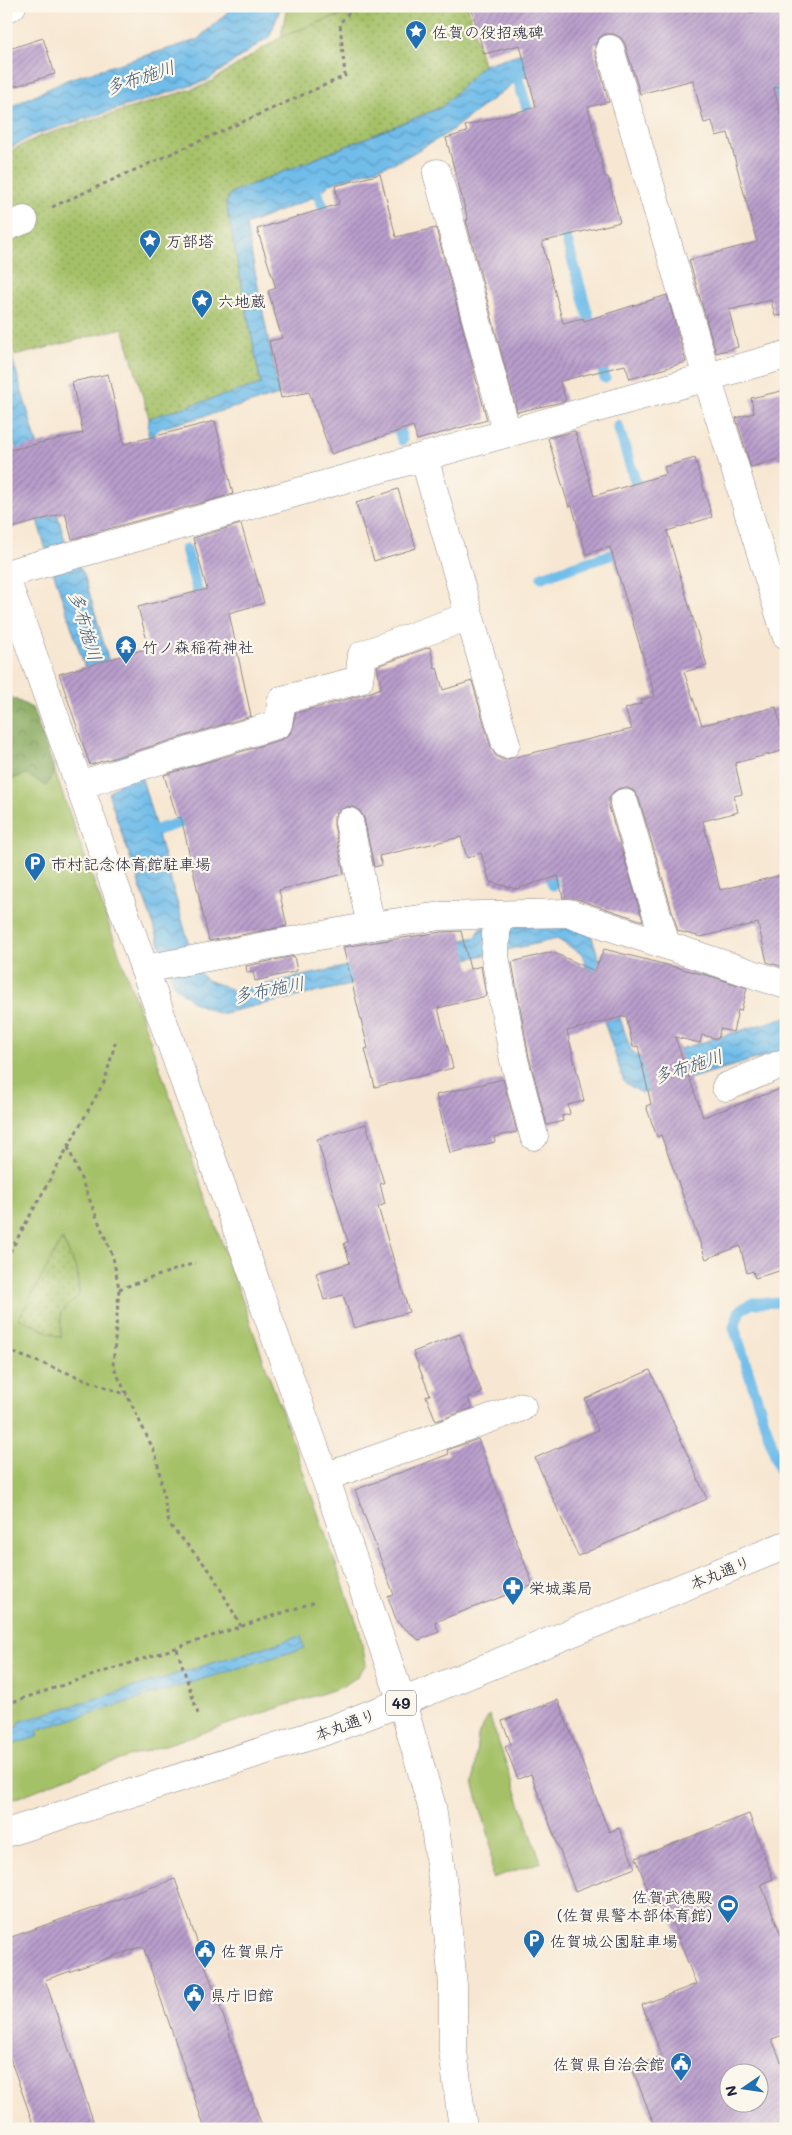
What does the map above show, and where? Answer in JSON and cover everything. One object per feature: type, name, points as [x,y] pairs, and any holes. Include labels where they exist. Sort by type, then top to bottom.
[{"type":"street","points":[[6,8],[12,6]]},
{"type":"street","points":[[610,49],[786,635]]},
{"type":"street","points":[[437,173],[507,433]]},
{"type":"street","points":[[6,574],[786,355]]},
{"type":"street","points":[[424,457],[506,744]]},
{"type":"street","points":[[6,579],[79,785],[153,967],[402,1702],[432,1807],[444,1890],[453,1985],[453,2051],[463,2129]]},
{"type":"street","points":[[79,785],[278,724],[282,700],[359,680],[362,655],[470,616]]},
{"type":"street","points":[[624,803],[666,945]]},
{"type":"street","points":[[349,822],[371,926]]},
{"type":"street","points":[[153,967],[371,926],[441,916],[569,913],[786,985]]},
{"type":"street","points":[[497,915],[495,956],[514,1060],[534,1136]]},
{"type":"street","points":[[726,1087],[786,1062]]},
{"type":"street","points":[[325,1477],[522,1407]]},
{"type":"street","name":"本丸通り","points":[[6,1833],[332,1730],[786,1545]]},
{"type":"path","points":[[15,223],[345,76],[340,23],[353,8],[359,6]]},
{"type":"path","points":[[6,1258],[105,1080],[116,1040]]},
{"type":"path","points":[[68,1147],[113,1257],[119,1289],[113,1366],[156,1455],[169,1524],[211,1572],[242,1628]]},
{"type":"path","points":[[119,1289],[195,1263]]},
{"type":"path","points":[[6,1350],[127,1395]]},
{"type":"path","points":[[6,1704],[242,1628],[315,1602]]},
{"type":"path","points":[[178,1649],[199,1717]]},
{"type":"green space","points":[[287,6],[372,6],[328,19],[281,37]]},
{"type":"green space","points":[[372,6],[468,6],[483,65],[442,107],[231,193],[226,203],[261,385],[149,418],[123,328],[15,356],[6,324],[6,153],[38,137],[205,85],[281,37],[328,19]]},
{"type":"green space","points":[[9,696],[32,708],[55,771],[46,786],[26,774],[6,781],[6,697]]},
{"type":"green space","points":[[32,708],[359,1629],[366,1664],[357,1677],[342,1687],[80,1773],[6,1802],[6,717]]},
{"type":"green space","points":[[62,1239],[77,1270],[79,1295],[61,1313],[61,1338],[19,1318]]},
{"type":"green space","points":[[489,1715],[541,1862],[492,1878],[490,1840],[473,1783],[478,1735]]},
{"type":"water","name":"多布施川","points":[[232,6],[281,6],[270,36],[206,81],[34,135],[6,150],[6,109],[69,79],[197,40]]},
{"type":"water","points":[[704,6],[565,54],[565,62],[520,78],[448,133],[399,161],[330,184],[316,196],[246,225],[279,395],[161,428],[154,435],[172,510],[166,512],[148,433],[149,418],[261,384],[226,203],[231,193],[442,107],[483,65],[639,17]]},
{"type":"water","name":"多布施川","points":[[6,336],[67,548],[84,574],[196,969],[207,980],[236,991],[476,937],[481,928],[559,924],[591,935],[631,1050],[643,1060],[786,1017],[786,1050],[641,1093],[624,1082],[582,954],[557,939],[219,1014],[193,1002],[174,985],[108,793],[122,781],[44,543],[6,416]]},
{"type":"water","points":[[301,1636],[304,1648],[37,1730],[39,1736],[6,1747],[6,1730],[20,1726],[19,1722]]},
{"type":"building","points":[[471,6],[748,6],[750,13],[775,6],[786,6],[786,85],[774,88],[786,136],[786,315],[775,316],[771,300],[729,310],[738,347],[716,353],[689,260],[757,242],[728,133],[716,136],[712,121],[704,123],[693,80],[640,94],[625,44],[621,38],[614,34],[605,34],[599,38],[595,45],[595,53],[609,102],[588,107],[605,177],[608,177],[620,222],[542,242],[563,323],[583,318],[584,321],[667,295],[686,362],[630,379],[625,365],[560,381],[566,401],[517,412],[446,138],[467,132],[465,126],[536,107],[520,45],[484,54]]},
{"type":"building","points":[[43,38],[55,74],[6,89],[6,50]]},
{"type":"building","points":[[380,174],[396,237],[436,228],[487,420],[417,440],[413,426],[331,454],[309,392],[281,398],[269,341],[282,338],[268,291],[276,288],[257,229],[339,204],[335,186]]},
{"type":"building","points":[[108,374],[124,444],[215,421],[233,494],[72,539],[65,513],[6,530],[6,451],[83,433],[72,382]]},
{"type":"building","points":[[786,390],[786,457],[751,467],[736,418],[754,413],[751,398]]},
{"type":"building","points":[[575,431],[594,496],[666,474],[664,467],[695,458],[712,517],[667,531],[707,666],[684,672],[702,725],[776,707],[786,747],[786,750],[735,763],[742,794],[734,796],[738,812],[703,821],[720,890],[786,874],[786,968],[767,962],[758,923],[701,937],[678,931],[639,799],[634,791],[627,788],[620,788],[613,792],[609,799],[609,807],[643,921],[574,898],[563,898],[558,876],[516,889],[490,882],[481,853],[467,858],[461,837],[379,856],[382,865],[374,867],[364,818],[360,811],[354,807],[346,807],[338,811],[334,817],[344,874],[279,890],[287,926],[209,941],[181,817],[177,818],[164,775],[283,739],[290,734],[296,713],[363,695],[381,688],[377,666],[430,647],[435,669],[437,668],[443,690],[472,681],[491,748],[496,756],[503,760],[632,729],[625,709],[642,703],[641,700],[655,696],[610,547],[586,554],[572,506],[569,507],[548,438]]},
{"type":"building","points":[[398,489],[416,548],[374,561],[356,503]]},
{"type":"building","points":[[241,524],[264,603],[229,613],[251,716],[90,765],[59,674],[149,648],[138,607],[207,589],[193,538]]},
{"type":"building","points":[[461,931],[470,969],[481,966],[486,996],[438,1008],[453,1068],[375,1087],[365,1049],[368,1048],[343,947],[442,932]]},
{"type":"building","points":[[604,949],[714,977],[747,988],[741,1011],[738,1010],[733,1032],[720,1029],[718,1039],[702,1035],[700,1043],[675,1037],[703,1117],[786,1087],[786,1269],[755,1278],[753,1271],[747,1273],[740,1246],[706,1259],[661,1135],[657,1137],[646,1106],[651,1104],[638,1046],[633,1047],[626,1016],[567,1031],[584,1101],[568,1105],[570,1114],[562,1116],[563,1121],[547,1125],[529,1057],[512,962],[552,952],[595,971]]},
{"type":"building","points":[[294,956],[297,971],[255,981],[253,972],[247,973],[246,966]]},
{"type":"building","points":[[503,1079],[517,1132],[494,1137],[495,1142],[450,1153],[436,1095]]},
{"type":"building","points":[[366,1124],[384,1183],[380,1184],[385,1204],[378,1207],[409,1312],[354,1328],[343,1295],[324,1300],[316,1273],[350,1263],[344,1243],[348,1242],[317,1139]]},
{"type":"building","points":[[460,1334],[482,1393],[468,1398],[472,1408],[436,1421],[426,1396],[430,1395],[413,1352]]},
{"type":"building","points":[[650,1370],[707,1499],[578,1556],[535,1458],[598,1430],[585,1399]]},
{"type":"building","points":[[478,1439],[533,1585],[435,1622],[439,1632],[419,1640],[397,1622],[388,1597],[394,1595],[355,1490],[449,1454],[447,1450]]},
{"type":"building","points":[[558,1700],[609,1832],[619,1828],[635,1868],[575,1891],[531,1774],[518,1779],[505,1747],[511,1744],[502,1721]]},
{"type":"building","name":"佐賀武徳殿 (佐賀県警本部体育館)","points":[[749,1814],[773,1879],[761,1884],[786,1948],[786,2034],[772,2039],[786,2074],[786,2129],[656,2129],[632,2068],[662,2056],[642,2005],[696,1984],[665,1902],[654,1906],[636,1858]]},
{"type":"building","name":"県庁旧館","points":[[175,1879],[263,2129],[205,2129],[143,1946],[45,1980],[96,2129],[35,2129],[6,2047],[6,1939]]},
{"type":"waterway","points":[[754,6],[759,25]]},
{"type":"waterway","points":[[514,67],[532,124]]},
{"type":"waterway","points":[[774,73],[786,110]]},
{"type":"waterway","points":[[312,180],[330,223]]},
{"type":"waterway","points":[[562,223],[593,333]]},
{"type":"waterway","points":[[599,355],[605,378]]},
{"type":"waterway","points":[[396,417],[402,440]]},
{"type":"waterway","points":[[618,426],[640,497]]},
{"type":"waterway","points":[[186,549],[201,604]]},
{"type":"waterway","points":[[542,577],[626,550]]},
{"type":"waterway","points":[[150,832],[195,818]]},
{"type":"waterway","points":[[545,864],[553,885]]},
{"type":"waterway","points":[[784,1483],[734,1327],[740,1310],[753,1303],[786,1302]]},
{"type":"place","name":"佐賀の役招魂碑","points":[[416,50]]},
{"type":"place","name":"万部塔","points":[[150,259]]},
{"type":"place","name":"六地蔵","points":[[202,319]]},
{"type":"place","name":"竹ノ森稲荷神社","points":[[126,665]]},
{"type":"place","name":"市村記念体育館駐車場","points":[[35,882]]},
{"type":"place","name":"栄城薬局","points":[[513,1606]]},
{"type":"place","name":"佐賀武徳殿 (佐賀県警本部体育館)","points":[[728,1924]]},
{"type":"place","name":"佐賀城公園駐車場","points":[[534,1959]]},
{"type":"place","name":"佐賀県庁","points":[[205,1969]]},
{"type":"place","name":"県庁旧館","points":[[194,2013]]},
{"type":"place","name":"佐賀県自治会館","points":[[681,2082]]}]
